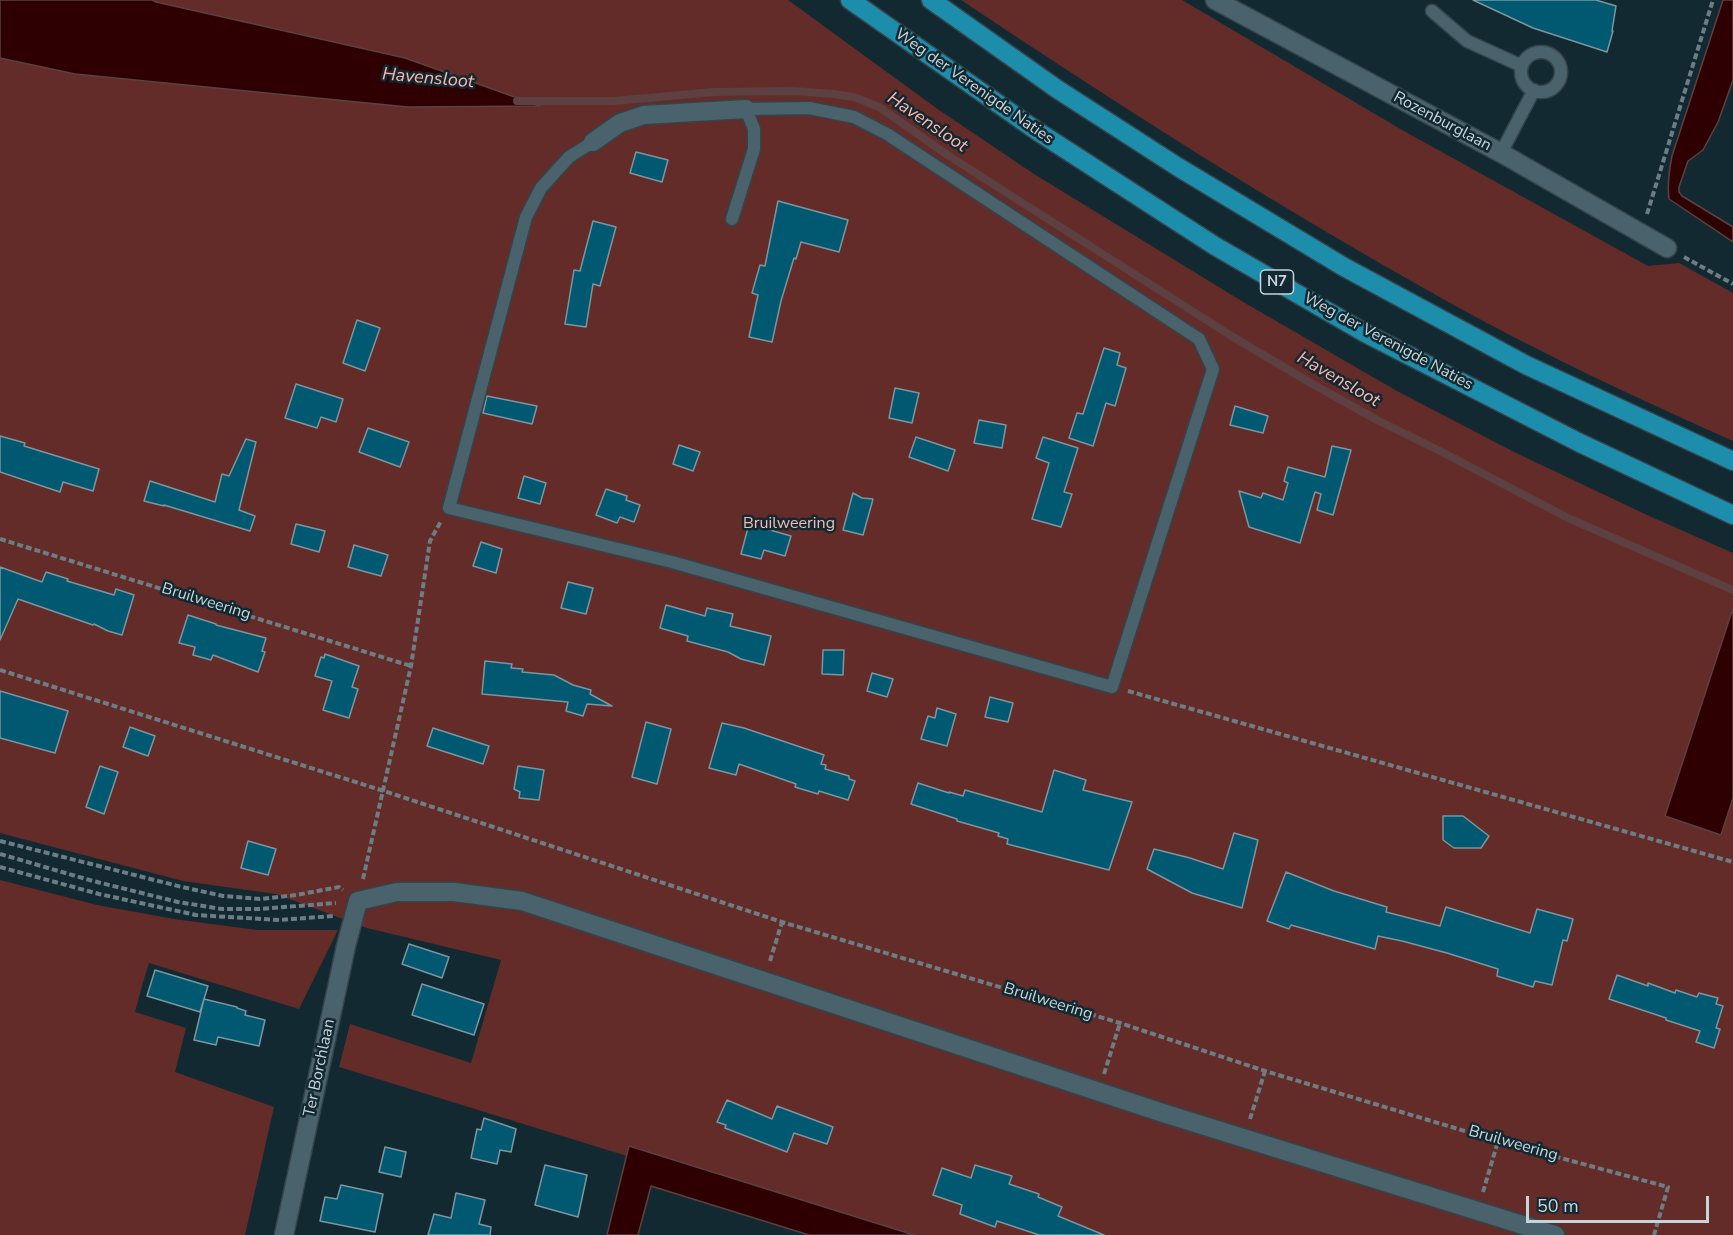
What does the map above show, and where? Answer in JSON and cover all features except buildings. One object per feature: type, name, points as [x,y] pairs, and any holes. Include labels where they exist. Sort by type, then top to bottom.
[{"type":"highway","name":"Weg der Verenigde Naties","points":[[850,0],[1037,131],[1215,246],[1365,333],[1580,443],[1733,514]]},
{"type":"highway","points":[[930,0],[1057,89],[1160,155],[1344,267],[1526,365],[1733,461]]},
{"type":"street","name":"Rozenburglaan","points":[[1215,0],[1501,153],[1667,248]]},
{"type":"street","points":[[593,142],[620,123],[644,115],[746,109]]},
{"type":"street","points":[[358,901],[397,892],[454,892],[522,901],[1098,1092],[1555,1235]]},
{"type":"street","name":"Ter Borchlaan","points":[[284,1235],[358,901]]},
{"type":"lane","points":[[1432,11],[1467,41],[1522,66]]},
{"type":"lane","points":[[1535,52],[1548,53],[1558,61],[1561,74],[1555,86],[1544,92],[1534,90],[1522,79],[1522,66],[1529,55],[1535,52]]},
{"type":"lane","points":[[1501,153],[1534,90]]},
{"type":"lane","points":[[593,142],[569,157],[541,188],[526,217],[449,507],[672,562],[1112,687],[1213,369],[1199,339],[887,134],[854,117],[809,108],[746,109],[754,129],[754,149],[732,219]]},
{"type":"path","points":[[1641,232],[1713,0]]},
{"type":"path","points":[[1667,248],[1733,284]]},
{"type":"path","points":[[0,867],[99,894],[196,915],[279,920],[340,915],[358,901],[411,666],[430,541],[449,507]]},
{"type":"path","name":"Bruilweering","points":[[0,539],[411,666]]},
{"type":"path","name":"Bruilweering","points":[[0,670],[384,791],[782,922],[1120,1023],[1265,1071],[1498,1141],[1668,1187],[1654,1235]]},
{"type":"path","points":[[1112,687],[1733,862]]},
{"type":"path","points":[[0,841],[223,896],[260,899],[339,887],[358,901]]},
{"type":"path","points":[[0,854],[93,881],[222,909],[259,909],[358,901]]},
{"type":"path","points":[[763,981],[782,922]]},
{"type":"path","points":[[1098,1092],[1120,1023]]},
{"type":"path","points":[[1244,1138],[1265,1071]]},
{"type":"path","points":[[1477,1211],[1498,1141]]},
{"type":"green space","name":"Bruilweering","points":[[152,0],[788,0],[939,110],[1034,174],[1245,303],[1397,391],[1514,452],[1733,553],[1733,608],[1665,816],[1720,834],[1733,798],[1733,1235],[914,1235],[629,1147],[627,1156],[339,1067],[350,1024],[471,1063],[501,960],[367,928],[276,894],[183,881],[0,833],[0,58],[75,74],[538,106],[405,58]]},
{"type":"green space","points":[[961,0],[1182,0],[1402,130],[1648,266],[1679,263],[1733,293],[1733,441],[1550,356],[1478,319],[1381,264],[1199,154]]},
{"type":"green space","points":[[0,880],[97,905],[174,919],[257,930],[338,930],[299,1009],[149,963],[135,1012],[186,1028],[175,1072],[274,1107],[245,1235],[0,1235]]},
{"type":"water","points":[[0,0],[152,0],[405,58],[540,106],[408,107],[75,74],[0,58]]},
{"type":"water","points":[[1723,0],[1733,0],[1733,80],[1718,122],[1703,150],[1688,161],[1679,192],[1733,227],[1733,242],[1669,199],[1668,188],[1672,156]]},
{"type":"water","points":[[1733,608],[1733,798],[1721,835],[1665,816]]},
{"type":"water","points":[[629,1146],[914,1235],[809,1235],[651,1186],[638,1235],[607,1235]]},
{"type":"waterway","name":"Havensloot","points":[[517,101],[614,101],[714,92],[792,91],[854,97],[879,107],[949,156],[1233,337],[1309,382],[1377,420],[1568,518],[1733,590]]}]
